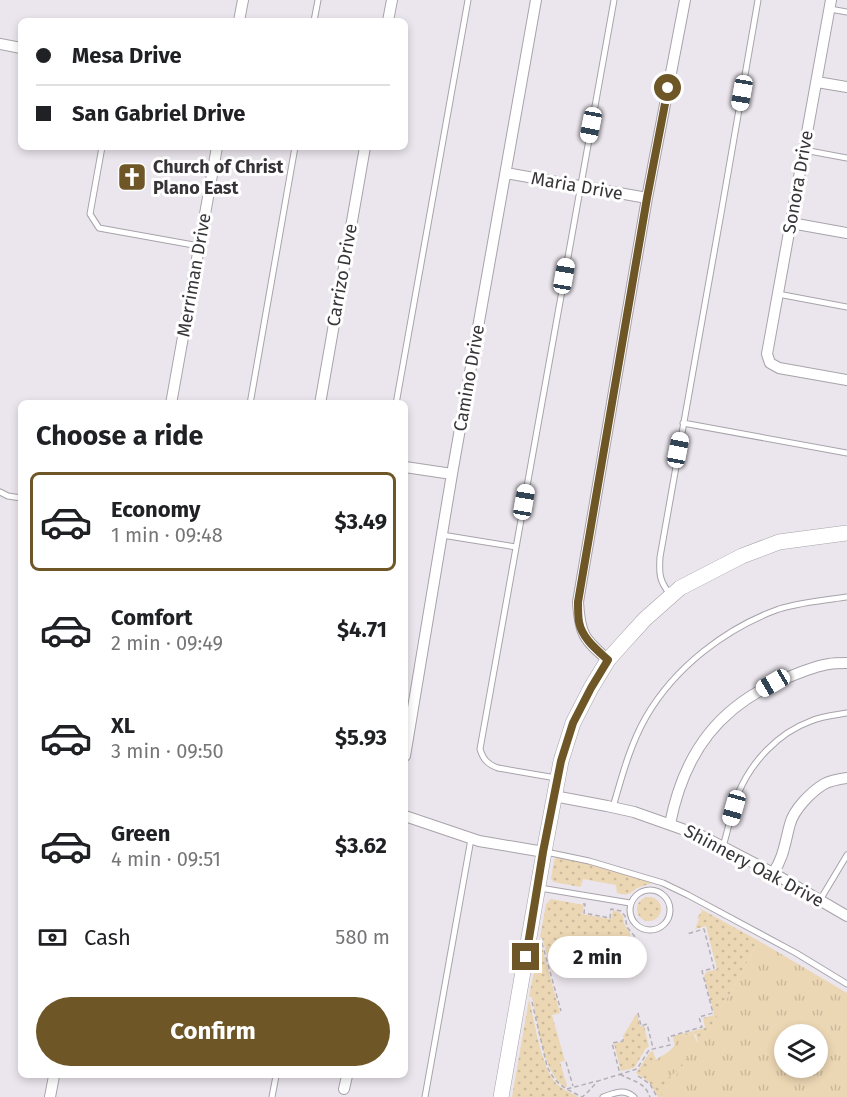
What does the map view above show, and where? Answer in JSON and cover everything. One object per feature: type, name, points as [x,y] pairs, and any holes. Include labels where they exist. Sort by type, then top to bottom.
[{"type":"street","points":[[240,18],[243,0]]},
{"type":"street","points":[[389,18],[392,0]]},
{"type":"street","name":"Camino Drive","points":[[408,738],[536,0]]},
{"type":"street","points":[[608,660],[584,636],[579,622],[578,602],[647,198],[685,0]]},
{"type":"street","name":"Sonora Drive","points":[[831,4],[767,354],[770,363],[779,368],[847,380]]},
{"type":"street","points":[[0,44],[18,47]]},
{"type":"street","points":[[817,82],[847,87]]},
{"type":"street","name":"Merriman Drive","points":[[172,400],[216,150]]},
{"type":"street","name":"Carrizo Drive","points":[[321,400],[364,150]]},
{"type":"street","name":"Maria Drive","points":[[506,173],[647,198]]},
{"type":"street","points":[[791,223],[847,233]]},
{"type":"street","points":[[408,467],[452,474]]},
{"type":"street","points":[[501,1097],[561,761],[573,723],[608,660],[645,619],[680,588],[742,556],[779,542],[847,532]]},
{"type":"street","points":[[670,824],[676,796],[692,757],[708,733],[725,714],[773,683],[828,664],[847,663]]},
{"type":"street","points":[[773,873],[780,862],[791,821],[799,808],[810,794],[825,783],[847,778]]},
{"type":"street","name":"Shinnery Oak Drive","points":[[554,796],[613,807],[702,836],[773,873],[847,916]]},
{"type":"street","points":[[408,817],[479,841],[543,852]]},
{"type":"street","points":[[51,1097],[54,1078]]},
{"type":"street","points":[[344,1089],[347,1078]]},
{"type":"lane","points":[[315,18],[318,0]]},
{"type":"lane","points":[[397,400],[468,0]]},
{"type":"lane","points":[[558,778],[489,765],[480,749],[614,0]]},
{"type":"lane","points":[[671,596],[664,587],[659,573],[660,557],[758,0]]},
{"type":"lane","points":[[831,4],[847,12]]},
{"type":"lane","points":[[101,150],[90,214],[99,228],[199,246]]},
{"type":"lane","points":[[251,400],[294,150]]},
{"type":"lane","points":[[804,150],[847,158]]},
{"type":"lane","points":[[778,294],[847,307]]},
{"type":"lane","points":[[683,423],[847,453]]},
{"type":"lane","points":[[0,492],[18,498]]},
{"type":"lane","points":[[442,535],[516,547]]},
{"type":"lane","points":[[613,807],[634,742],[647,716],[665,690],[688,665],[722,637],[748,622],[781,609],[825,599],[847,597]]},
{"type":"lane","points":[[723,847],[738,796],[746,778],[768,749],[791,730],[811,720],[847,712]]},
{"type":"lane","points":[[425,1097],[471,838]]},
{"type":"lane","points":[[543,852],[589,861],[663,883],[796,953],[847,984]]},
{"type":"lane","points":[[820,900],[847,855]]},
{"type":"lane","points":[[538,888],[630,903]]},
{"type":"lane","points":[[644,890],[654,890],[663,894],[669,902],[670,911],[667,921],[660,928],[651,930],[641,928],[633,922],[630,903],[644,890]]},
{"type":"lane","points":[[272,1097],[276,1078]]},
{"type":"lane","points":[[603,1097],[620,1091],[629,1092],[634,1097]]},
{"type":"path","points":[[585,904],[584,913],[610,918],[612,909],[621,911],[625,916],[627,927],[636,938]]},
{"type":"path","points":[[566,1089],[637,1069],[649,1050],[670,1045],[668,1036],[702,1027],[699,1017],[713,1013],[702,971],[714,968],[704,929],[687,934]]},
{"type":"path","points":[[541,939],[561,1011]]},
{"type":"path","points":[[531,998],[547,1066],[556,1082],[582,1097],[598,1081]]},
{"type":"path","points":[[638,1013],[641,1026],[647,1024],[653,1049]]},
{"type":"path","points":[[623,1039],[623,1041],[612,1043],[620,1074],[645,1086],[650,1097]]},
{"type":"path","points":[[566,1062],[573,1087]]},
{"type":"path","points":[[638,1076],[650,1084],[657,1097]]},
{"type":"green space","points":[[557,857],[592,864],[652,883],[625,894],[617,893],[616,885],[583,879],[580,887],[554,882],[551,879],[554,860]]},
{"type":"green space","points":[[649,897],[654,898],[660,904],[660,914],[654,920],[649,921],[644,920],[638,914],[637,909],[638,904],[644,898]]},
{"type":"green space","points":[[551,899],[584,905],[582,914],[611,919],[613,910],[619,912],[623,916],[631,939],[608,945],[609,952],[566,965],[566,968],[552,972],[540,937],[546,904]]},
{"type":"green space","points":[[699,908],[759,941],[714,1022],[661,1097],[658,1097],[649,1082],[636,1073],[650,1052],[653,1051],[656,1060],[647,1071],[698,1043],[696,1035],[692,1033],[683,1036],[675,1046],[673,1038],[705,1028],[703,1018],[714,1015],[704,976],[706,972],[717,969],[706,926],[695,929],[699,919],[697,918],[702,911]]},
{"type":"green space","points":[[540,940],[560,1013],[552,1015],[565,1061],[560,1062],[567,1086],[565,1088],[557,1080],[546,1059],[532,997],[529,997]]},
{"type":"green space","points":[[759,941],[847,993],[847,1097],[661,1097],[691,1054],[667,1079],[655,1079],[647,1074],[647,1071],[656,1060],[672,1048],[677,1038],[693,1033],[698,1044],[714,1022]]},
{"type":"green space","points":[[529,999],[539,1045],[552,1078],[563,1089],[578,1097],[512,1097]]},
{"type":"green space","points":[[637,1013],[640,1026],[644,1026],[649,1047],[646,1048],[634,1068],[621,1071],[614,1044],[624,1041],[623,1036]]},
{"type":"place","name":"Church of Christ Plano East","points":[[132,177]]},
{"type":"route","points":[[526,957],[561,761],[573,723],[608,660],[584,636],[579,622],[578,602],[668,88]]}]
